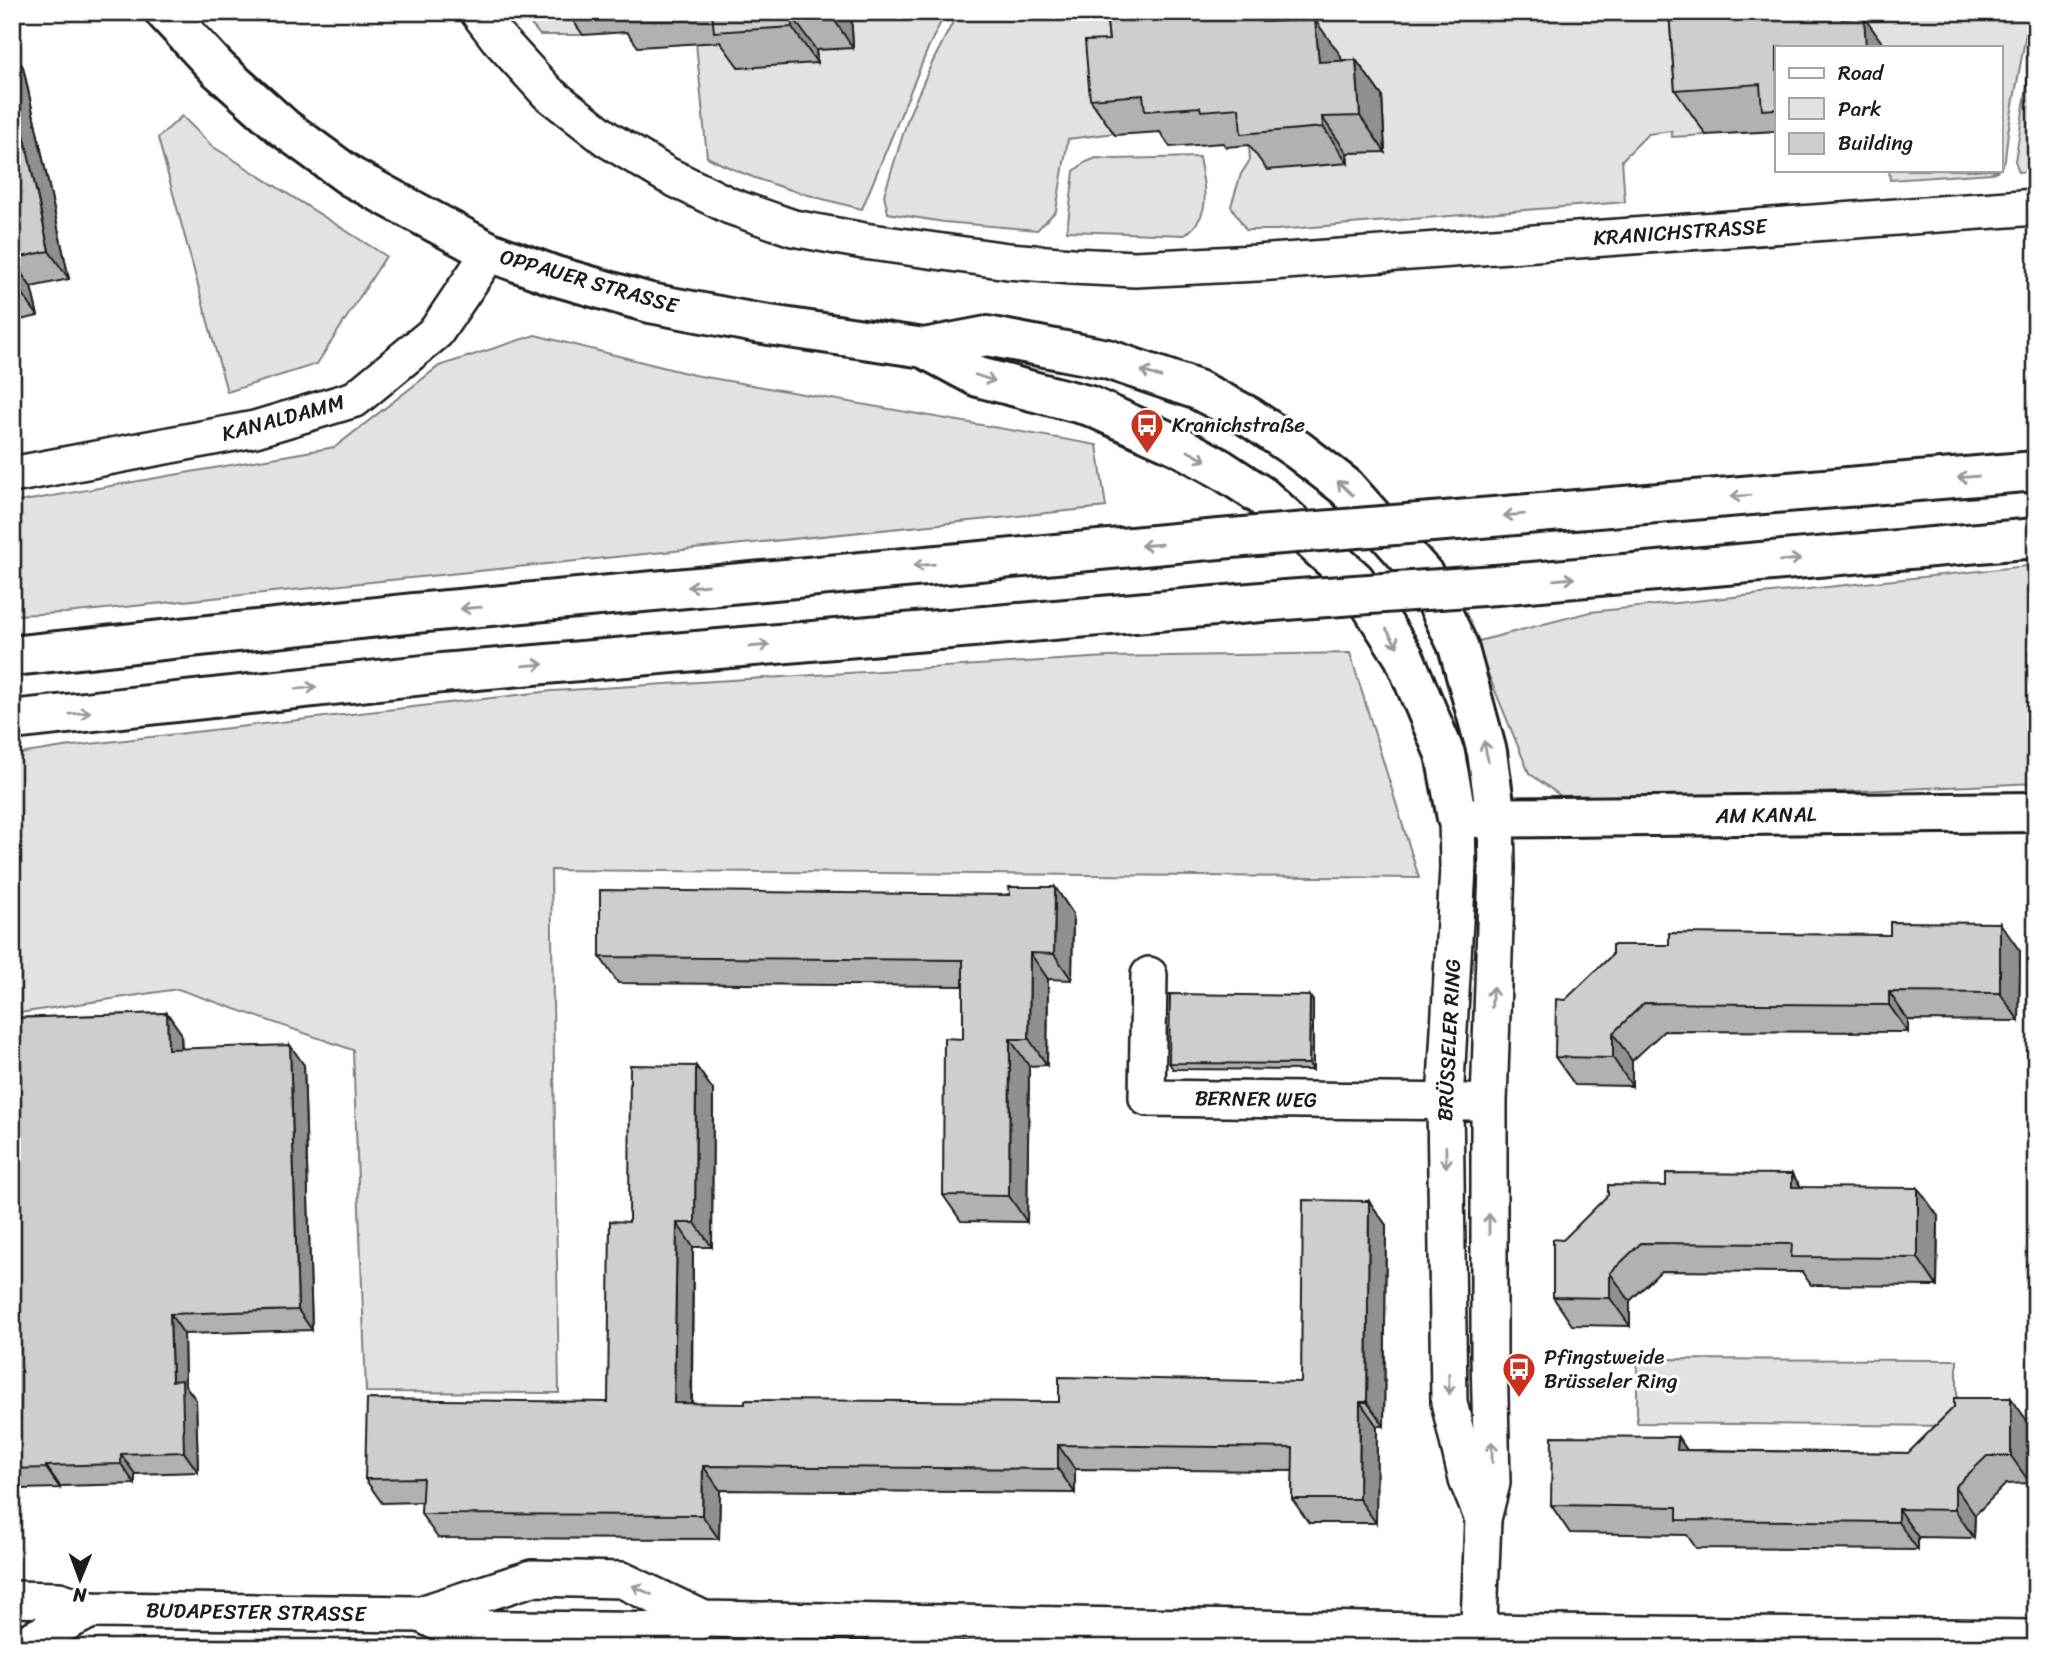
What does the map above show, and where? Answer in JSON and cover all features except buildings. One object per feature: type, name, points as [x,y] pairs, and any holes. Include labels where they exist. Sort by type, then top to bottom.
[{"type":"main road","name":"OPPAUER STRASSE","points":[[165,12],[218,69],[284,128],[351,177],[490,252],[555,276],[650,303],[756,323],[924,348],[987,336],[1107,359],[1198,390],[1248,416],[1346,487],[1424,575]]},
{"type":"main road","name":"OPPAUER STRASSE","points":[[924,348],[978,377],[1090,406],[1179,446],[1262,496],[1355,580]]},
{"type":"main road","points":[[12,656],[415,613],[1219,539],[2036,471]]},
{"type":"main road","points":[[12,720],[442,673],[2036,538]]},
{"type":"main road","name":"BRÜSSELER RING","points":[[1424,575],[1462,658],[1487,752],[1496,818]]},
{"type":"main road","name":"BRÜSSELER RING","points":[[1355,580],[1404,657],[1445,754],[1457,818]]},
{"type":"main road","name":"AM KANAL","points":[[1496,818],[2036,812]]},
{"type":"main road","points":[[1457,818],[1496,818]]},
{"type":"street","name":"KRANICHSTRASSE","points":[[478,12],[496,37],[548,93],[607,139],[667,175],[730,206],[793,228],[864,242],[1009,261],[1135,269],[1257,263],[2036,207]]},
{"type":"street","name":"KANALDAMM","points":[[12,475],[255,429],[355,399],[436,331],[490,252]]},
{"type":"street","name":"BRÜSSELER RING","points":[[1457,818],[1458,868],[1445,1101],[1449,1402],[1468,1480],[1483,1519]]},
{"type":"street","name":"BRÜSSELER RING","points":[[1478,1639],[1483,1519],[1492,1483],[1489,1102],[1497,868],[1496,818]]},
{"type":"street","name":"BERNER WEG","points":[[1149,975],[1147,1098],[1489,1102]]},
{"type":"street","name":"BUDAPESTER STRASSE","points":[[12,1599],[59,1600],[91,1610],[421,1614],[532,1578],[622,1580],[704,1619],[783,1634],[1975,1643],[2036,1638]]},
{"type":"street","name":"BUDAPESTER STRASSE","points":[[15,1648],[91,1610]]},
{"type":"street","name":"BUDAPESTER STRASSE","points":[[421,1614],[448,1628],[680,1631],[704,1619]]},
{"type":"green space","points":[[520,12],[582,12],[583,35],[540,35]]},
{"type":"green space","points":[[851,12],[946,12],[929,46],[862,209],[764,181],[707,157],[696,43],[737,40],[817,63],[816,50],[853,47]]},
{"type":"green space","points":[[958,12],[1166,12],[1115,133],[1068,139],[1056,211],[1037,230],[944,222],[888,213],[884,195],[909,115]]},
{"type":"green space","points":[[1230,12],[1716,12],[1706,135],[1672,137],[1672,131],[1648,134],[1622,160],[1625,202],[1276,230],[1246,230],[1231,206],[1241,174],[1250,160],[1249,145],[1264,144],[1347,153],[1385,151],[1382,96]]},
{"type":"green space","points":[[1835,12],[2030,12],[2002,165],[2002,46],[1871,46]]},
{"type":"green space","points":[[2036,30],[2036,170],[2019,172],[2015,161]]},
{"type":"green space","points":[[182,116],[212,146],[386,256],[317,364],[227,392],[158,138]]},
{"type":"green space","points":[[1199,157],[1205,199],[1200,218],[1185,235],[1067,231],[1074,171],[1084,163],[1096,158]]},
{"type":"green space","points":[[1889,172],[1994,172],[1992,173],[1890,180]]},
{"type":"green space","points":[[535,335],[694,375],[1097,445],[1106,507],[66,613],[12,615],[12,503],[335,447],[439,366]]},
{"type":"green space","points":[[2036,565],[2036,783],[1572,804],[1529,773],[1475,642],[1590,612]]},
{"type":"green space","points":[[1350,653],[1419,878],[551,870],[559,1393],[366,1392],[353,1050],[178,989],[12,1014],[12,755],[552,691],[1108,657]]},
{"type":"green space","points":[[1637,1359],[1957,1360],[1957,1426],[1637,1423]]},
{"type":"place","name":"Kranichstraße","points":[[1147,455]]},
{"type":"place","name":"Pfingstweide Brüsseler Ring","points":[[1519,1399]]}]
